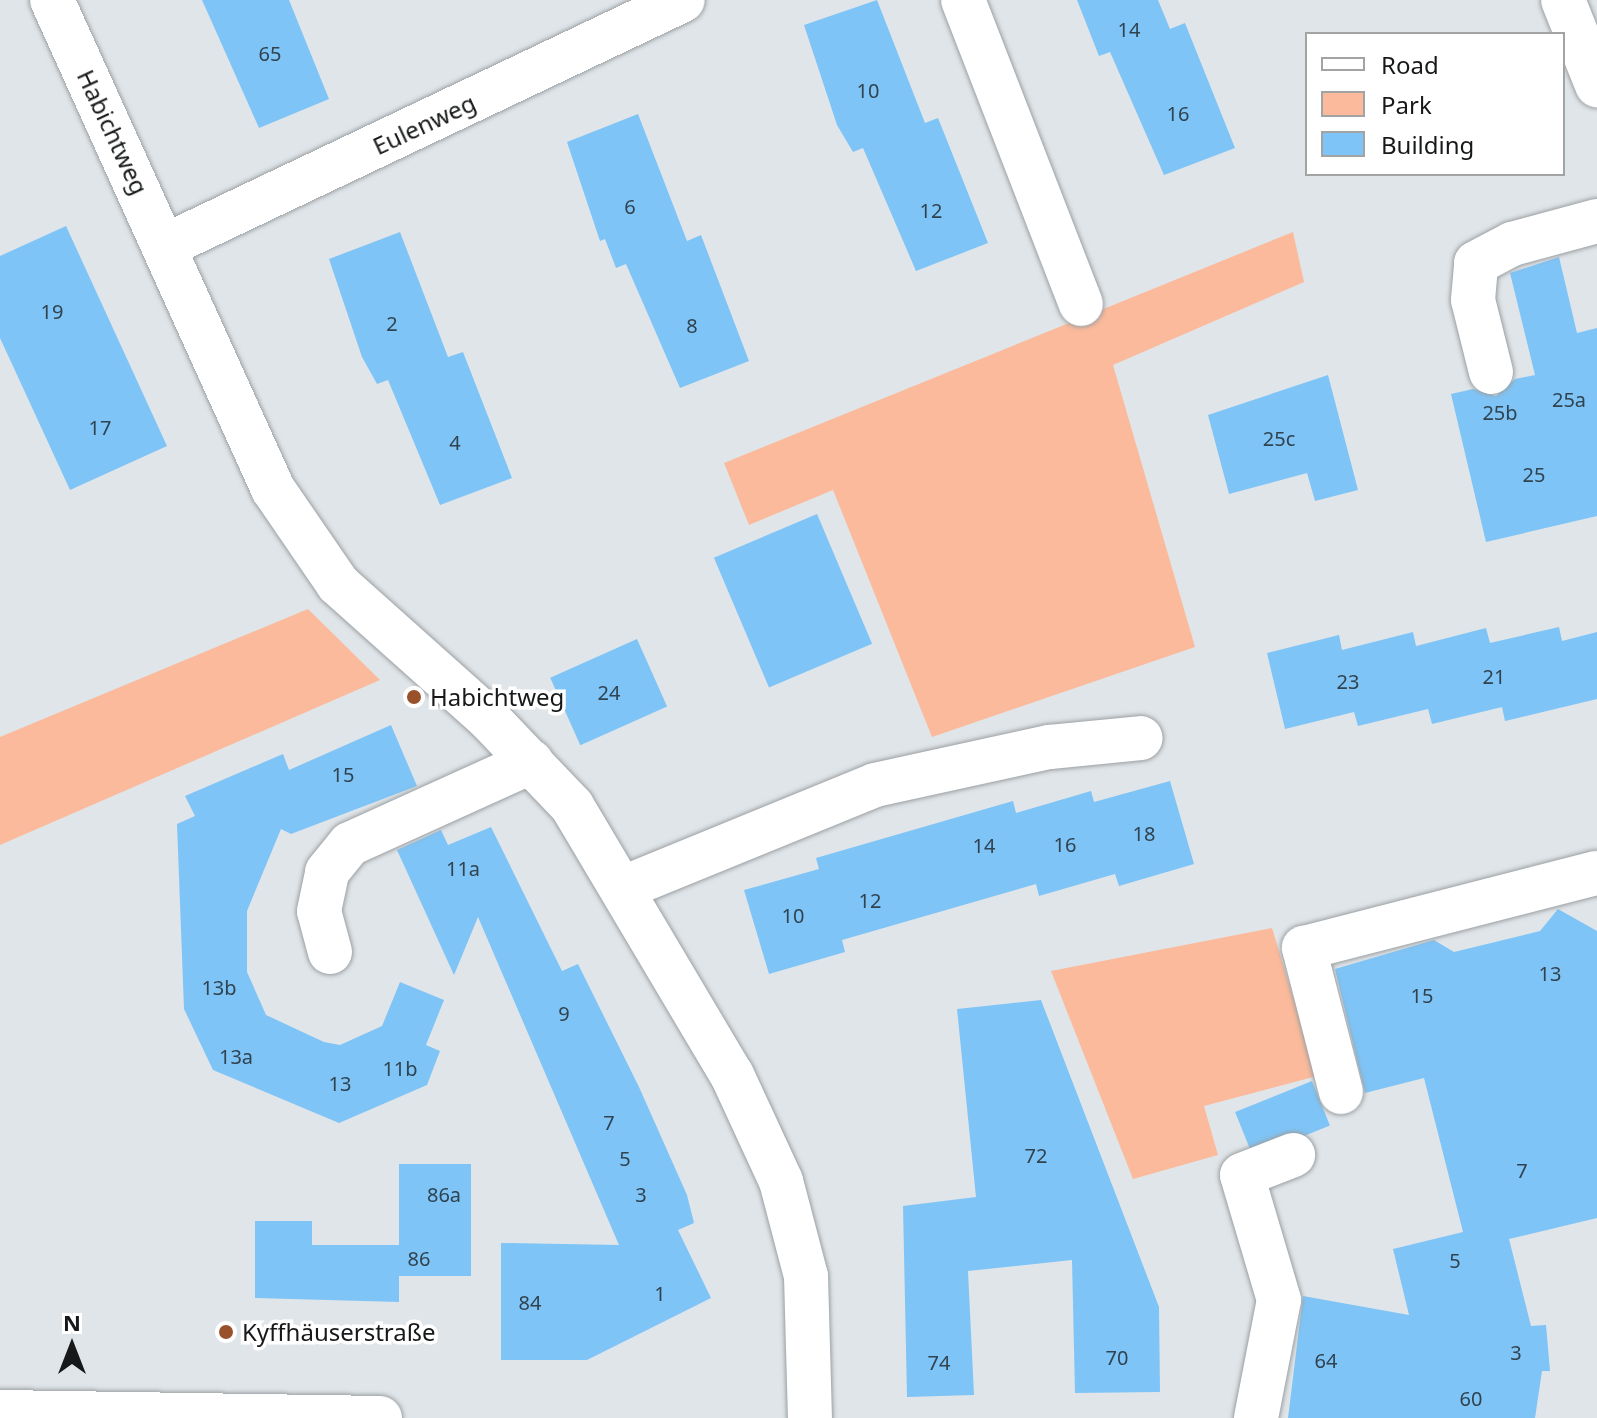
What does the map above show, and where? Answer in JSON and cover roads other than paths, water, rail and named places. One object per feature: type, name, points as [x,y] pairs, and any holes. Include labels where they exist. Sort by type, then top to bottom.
[{"type":"street","name":"Habichtweg","points":[[52,0],[273,489],[338,584],[531,762],[572,806],[732,1075],[781,1181],[806,1276],[810,1418]]},
{"type":"street","name":"Eulenweg","points":[[165,246],[683,0]]},
{"type":"street","points":[[963,0],[1081,304]]},
{"type":"street","points":[[1563,0],[1597,85]]},
{"type":"street","points":[[1491,372],[1473,300],[1476,263],[1512,244],[1597,221]]},
{"type":"street","points":[[623,888],[875,785],[1050,747],[1141,738]]},
{"type":"street","points":[[330,952],[319,911],[327,872],[350,844],[531,762]]},
{"type":"street","points":[[1341,1092],[1304,948],[1597,873]]},
{"type":"street","points":[[1256,1418],[1279,1300],[1242,1175],[1293,1155]]},
{"type":"street","points":[[0,1412],[380,1418]]},
{"type":"place","name":"Habichtweg","points":[[414,697]]},
{"type":"place","name":"Kyffhäuserstraße","points":[[226,1332]]}]
